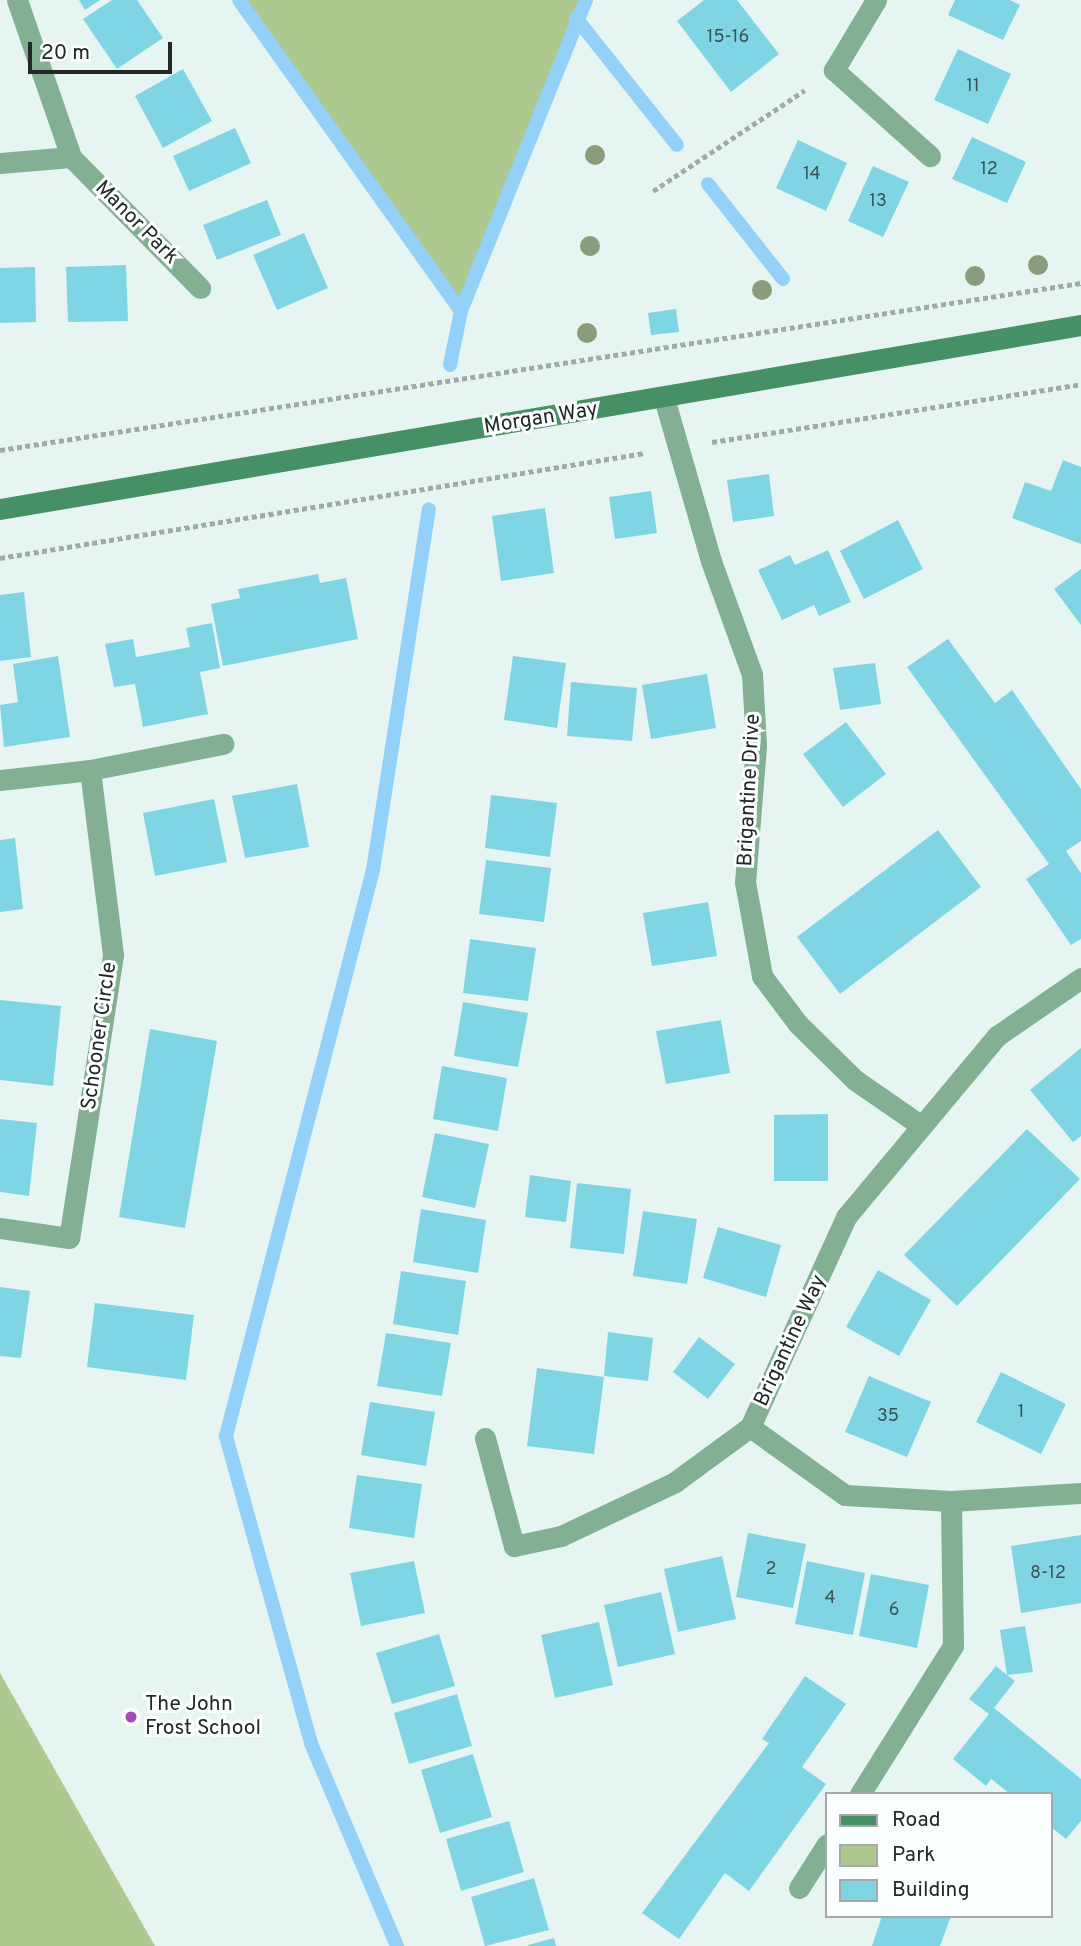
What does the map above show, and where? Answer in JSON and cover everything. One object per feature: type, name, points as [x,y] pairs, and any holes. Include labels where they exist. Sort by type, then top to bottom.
[{"type":"street","name":"Manor Park","points":[[18,0],[71,157],[201,288]]},
{"type":"street","points":[[876,0],[834,70],[930,156]]},
{"type":"street","points":[[0,163],[71,157]]},
{"type":"street","name":"Morgan Way","points":[[0,509],[664,398],[911,351],[1081,325]]},
{"type":"street","name":"Brigantine Drive","points":[[664,398],[711,561],[752,674],[756,746],[745,882],[762,976],[798,1024],[855,1080],[920,1125]]},
{"type":"street","points":[[0,780],[90,770],[223,744]]},
{"type":"street","name":"Schooner Circle","points":[[0,1228],[69,1238],[113,955],[90,770]]},
{"type":"street","name":"Brigantine Way","points":[[485,1438],[514,1546],[561,1536],[676,1482],[750,1427],[846,1217],[920,1125],[997,1036],[1081,978]]},
{"type":"street","points":[[750,1427],[845,1496],[951,1501],[1081,1493]]},
{"type":"street","points":[[861,1792],[953,1646],[951,1501]]},
{"type":"street","points":[[799,1888],[825,1847]]},
{"type":"path","points":[[653,191],[834,70]]},
{"type":"path","points":[[0,450],[1081,283]]},
{"type":"path","points":[[0,558],[1081,384]]},
{"type":"green space","points":[[239,0],[586,0],[461,311]]},
{"type":"green space","points":[[0,1673],[155,1946],[0,1946]]},
{"type":"building","points":[[79,0],[100,0],[85,10]]},
{"type":"building","points":[[112,0],[137,0],[163,38],[117,69],[83,19]]},
{"type":"building","points":[[704,0],[737,0],[779,54],[731,92],[677,21]]},
{"type":"building","points":[[955,0],[1010,0],[1020,5],[1003,40],[948,15]]},
{"type":"building","points":[[958,49],[1011,74],[988,124],[934,100]]},
{"type":"building","points":[[183,69],[212,121],[163,148],[135,96]]},
{"type":"building","points":[[235,128],[251,163],[189,191],[173,156]]},
{"type":"building","points":[[972,137],[1026,162],[1007,203],[952,179]]},
{"type":"building","points":[[798,140],[847,163],[826,211],[776,188]]},
{"type":"building","points":[[873,166],[909,182],[883,237],[848,221]]},
{"type":"building","points":[[267,200],[281,235],[217,260],[203,225]]},
{"type":"building","points":[[304,233],[328,288],[277,310],[253,255]]},
{"type":"building","points":[[126,265],[128,321],[68,322],[66,267]]},
{"type":"building","points":[[35,267],[36,322],[0,323],[0,268]]},
{"type":"building","points":[[676,309],[679,332],[651,335],[648,313]]},
{"type":"building","points":[[1063,460],[1081,467],[1081,544],[1012,518],[1025,482],[1051,491]]},
{"type":"building","points":[[769,474],[774,516],[733,522],[727,480]]},
{"type":"building","points":[[651,491],[657,533],[615,539],[609,497]]},
{"type":"building","points":[[545,508],[554,573],[501,581],[492,516]]},
{"type":"building","points":[[898,520],[923,569],[864,599],[840,551]]},
{"type":"building","points":[[828,550],[851,602],[819,616],[814,605],[782,620],[758,570],[790,555],[795,565]]},
{"type":"building","points":[[1081,569],[1081,625],[1054,589]]},
{"type":"building","points":[[318,574],[320,583],[346,578],[358,639],[223,666],[211,604],[240,598],[238,589]]},
{"type":"building","points":[[24,592],[31,657],[0,661],[0,595]]},
{"type":"building","points":[[212,623],[220,668],[200,672],[208,714],[143,727],[135,684],[114,687],[105,644],[133,639],[136,657],[190,647],[186,628]]},
{"type":"building","points":[[948,639],[995,703],[1012,690],[1081,789],[1081,841],[1066,851],[1081,873],[1081,939],[1071,945],[1026,879],[1049,864],[907,667]]},
{"type":"building","points":[[58,656],[70,737],[4,747],[0,705],[18,702],[13,664]]},
{"type":"building","points":[[513,656],[566,663],[557,728],[504,720]]},
{"type":"building","points":[[875,663],[881,704],[840,710],[833,668]]},
{"type":"building","points":[[707,674],[716,728],[651,739],[642,685]]},
{"type":"building","points":[[571,682],[637,688],[632,741],[567,736]]},
{"type":"building","points":[[846,722],[886,774],[843,807],[803,754]]},
{"type":"building","points":[[297,784],[309,847],[245,858],[232,796]]},
{"type":"building","points":[[491,795],[557,803],[550,857],[485,848]]},
{"type":"building","points":[[214,799],[227,862],[155,876],[143,813]]},
{"type":"building","points":[[938,830],[981,887],[840,994],[797,937]]},
{"type":"building","points":[[15,838],[23,909],[0,912],[0,840]]},
{"type":"building","points":[[486,860],[551,868],[544,922],[479,914]]},
{"type":"building","points":[[708,902],[717,956],[652,966],[643,913]]},
{"type":"building","points":[[470,939],[536,948],[528,1001],[463,993]]},
{"type":"building","points":[[0,1000],[61,1006],[53,1086],[0,1080]]},
{"type":"building","points":[[463,1002],[528,1013],[518,1067],[454,1056]]},
{"type":"building","points":[[721,1020],[730,1073],[666,1084],[656,1031]]},
{"type":"building","points":[[150,1029],[217,1041],[185,1228],[119,1217]]},
{"type":"building","points":[[1081,1048],[1081,1136],[1073,1142],[1030,1090]]},
{"type":"building","points":[[442,1066],[507,1078],[498,1131],[433,1119]]},
{"type":"building","points":[[828,1114],[828,1181],[774,1181],[774,1115]]},
{"type":"building","points":[[0,1119],[37,1123],[29,1196],[0,1192]]},
{"type":"building","points":[[1027,1129],[1080,1179],[957,1306],[904,1255]]},
{"type":"building","points":[[435,1133],[489,1144],[475,1208],[422,1197]]},
{"type":"building","points":[[530,1175],[571,1181],[566,1222],[525,1217]]},
{"type":"building","points":[[577,1183],[631,1189],[624,1254],[570,1248]]},
{"type":"building","points":[[421,1209],[486,1220],[478,1273],[413,1262]]},
{"type":"building","points":[[643,1211],[697,1219],[687,1284],[633,1276]]},
{"type":"building","points":[[718,1227],[781,1245],[766,1297],[703,1278]]},
{"type":"building","points":[[878,1270],[931,1300],[899,1356],[846,1327]]},
{"type":"building","points":[[401,1271],[466,1281],[458,1335],[393,1324]]},
{"type":"building","points":[[0,1287],[30,1291],[21,1358],[0,1356]]},
{"type":"building","points":[[95,1303],[194,1315],[186,1380],[87,1367]]},
{"type":"building","points":[[608,1332],[653,1338],[648,1381],[604,1376]]},
{"type":"building","points":[[386,1333],[451,1343],[442,1396],[377,1386]]},
{"type":"building","points":[[699,1337],[735,1364],[708,1399],[673,1372]]},
{"type":"building","points":[[537,1368],[604,1377],[594,1454],[527,1446]]},
{"type":"building","points":[[1001,1372],[1066,1404],[1041,1454],[976,1422]]},
{"type":"building","points":[[869,1376],[931,1402],[907,1457],[845,1432]]},
{"type":"building","points":[[370,1402],[435,1412],[426,1466],[361,1455]]},
{"type":"building","points":[[357,1475],[422,1484],[414,1538],[349,1528]]},
{"type":"building","points":[[748,1533],[806,1544],[793,1608],[736,1597]]},
{"type":"building","points":[[1081,1535],[1081,1603],[1021,1613],[1011,1546]]},
{"type":"building","points":[[722,1556],[736,1619],[678,1632],[664,1569]]},
{"type":"building","points":[[414,1561],[425,1613],[361,1626],[350,1573]]},
{"type":"building","points":[[807,1561],[865,1573],[853,1635],[795,1624]]},
{"type":"building","points":[[871,1574],[929,1585],[917,1648],[859,1636]]},
{"type":"building","points":[[661,1592],[675,1654],[618,1667],[604,1605]]},
{"type":"building","points":[[599,1622],[613,1685],[555,1698],[541,1635]]},
{"type":"building","points":[[1025,1626],[1033,1672],[1007,1675],[1000,1630]]},
{"type":"building","points":[[439,1634],[455,1686],[392,1704],[376,1653]]},
{"type":"building","points":[[996,1666],[1015,1681],[994,1708],[1081,1779],[1081,1821],[1066,1839],[1053,1829],[1053,1792],[1007,1792],[991,1779],[986,1786],[953,1759],[989,1714],[969,1699]]},
{"type":"building","points":[[805,1676],[846,1704],[802,1767],[826,1784],[749,1891],[725,1873],[679,1939],[642,1913],[769,1743],[762,1739]]},
{"type":"building","points":[[457,1694],[472,1746],[409,1764],[394,1713]]},
{"type":"building","points":[[473,1754],[492,1817],[440,1833],[421,1770]]},
{"type":"building","points":[[509,1821],[524,1872],[461,1891],[446,1839]]},
{"type":"building","points":[[534,1878],[549,1930],[485,1946],[471,1897]]},
{"type":"building","points":[[881,1918],[950,1918],[940,1946],[872,1946]]},
{"type":"building","points":[[554,1938],[556,1946],[528,1946],[528,1945]]},
{"type":"waterway","points":[[239,0],[461,311]]},
{"type":"waterway","points":[[450,365],[461,311],[586,0]]},
{"type":"waterway","points":[[576,18],[677,145]]},
{"type":"waterway","points":[[708,184],[783,279]]},
{"type":"waterway","points":[[397,1946],[311,1743],[226,1436],[373,870],[429,509]]},
{"type":"place","name":"The John Frost School","points":[[131,1717]]}]
